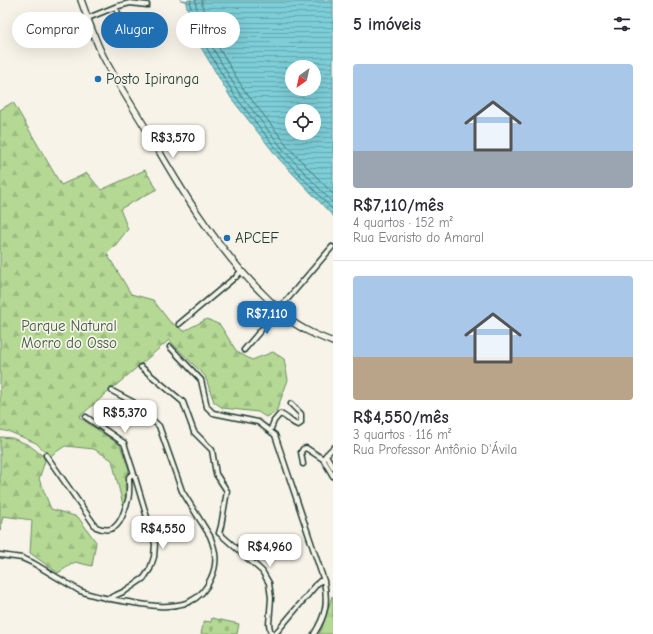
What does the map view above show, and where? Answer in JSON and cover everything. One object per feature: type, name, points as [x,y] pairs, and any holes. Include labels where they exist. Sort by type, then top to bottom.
[{"type":"main road","points":[[81,0],[86,12]]},
{"type":"main road","points":[[93,32],[113,75],[139,116],[165,162],[222,248],[241,271],[278,309],[304,329],[333,342]]},
{"type":"street","points":[[93,16],[130,3],[147,5]]},
{"type":"street","points":[[115,7],[117,12]]},
{"type":"street","points":[[244,350],[332,246]]},
{"type":"street","points":[[179,324],[241,271]]},
{"type":"street","points":[[170,347],[201,380],[207,407],[213,413],[258,422],[275,435],[324,581],[326,606],[319,626],[314,634]]},
{"type":"street","points":[[140,368],[183,402],[194,432],[212,450],[216,474],[227,492],[222,526],[219,533],[214,536],[210,536]]},
{"type":"street","points":[[0,555],[22,558],[80,591],[108,599],[159,606],[181,604],[189,602],[201,594],[209,584],[216,561],[210,536],[182,491],[159,426],[133,402],[112,391]]},
{"type":"street","points":[[270,431],[274,421],[280,414],[293,424],[298,425],[301,423],[301,414],[291,404]]},
{"type":"street","points":[[86,416],[124,443],[155,544],[154,557],[150,570],[144,578],[125,591],[108,599]]},
{"type":"street","points":[[304,464],[301,452],[306,448],[323,459],[333,476]]},
{"type":"street","points":[[323,459],[333,448]]},
{"type":"street","points":[[46,455],[96,527],[102,530],[112,529],[120,522],[128,499],[129,478],[134,474]]},
{"type":"street","points":[[326,455],[333,467]]},
{"type":"street","points":[[219,533],[262,571],[269,583],[271,598],[269,624],[271,633],[274,634],[317,584],[320,581],[324,581]]},
{"type":"green space","name":"Parque Natural Morro do Osso","points":[[13,102],[61,185],[87,173],[101,190],[145,170],[157,189],[120,209],[128,229],[107,254],[131,294],[153,300],[170,322],[184,331],[207,319],[220,325],[237,352],[252,360],[273,352],[284,359],[288,380],[276,412],[266,417],[258,412],[223,408],[214,402],[205,376],[169,340],[79,417],[120,445],[129,469],[125,486],[127,497],[124,509],[112,460],[94,449],[65,446],[50,456],[36,443],[10,432],[0,430],[0,110]]},
{"type":"green space","points":[[0,437],[12,438],[29,445],[43,456],[45,461],[39,479],[51,509],[78,517],[96,542],[92,566],[75,562],[58,573],[30,553],[32,520],[3,516],[0,531]]},
{"type":"green space","points":[[332,596],[333,634],[319,634],[322,628]]},
{"type":"green space","points":[[212,618],[239,624],[237,634],[201,634],[204,621],[211,622]]},
{"type":"water","points":[[188,0],[333,0],[333,216],[279,159],[231,98],[201,48],[240,48],[240,12],[189,12],[186,4]]},
{"type":"waterway","points":[[181,0],[187,1]]},
{"type":"place","name":"Posto Ipiranga","points":[[98,79]]},
{"type":"place","name":"APCEF","points":[[227,238]]}]
